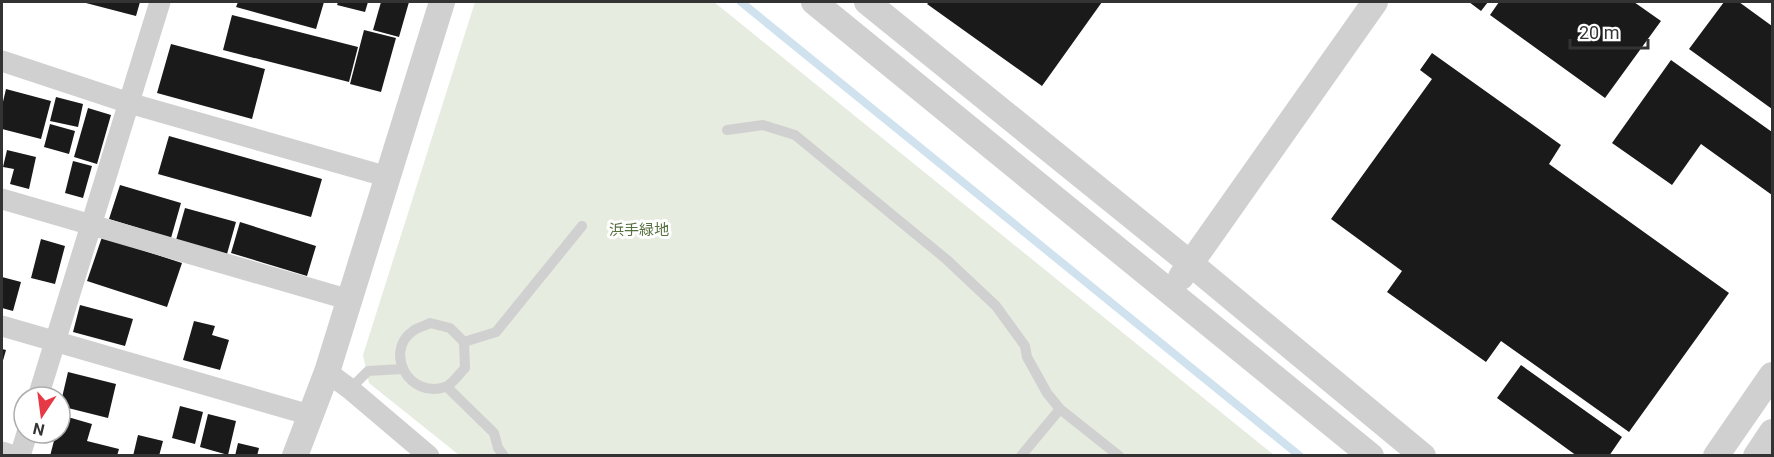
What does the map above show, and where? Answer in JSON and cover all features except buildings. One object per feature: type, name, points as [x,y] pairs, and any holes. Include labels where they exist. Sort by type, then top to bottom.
[{"type":"street","points":[[42,385],[160,2]]},
{"type":"street","points":[[295,456],[327,372],[442,2]]},
{"type":"street","points":[[867,2],[1191,264],[1423,456]]},
{"type":"street","points":[[1171,292],[1375,2]]},
{"type":"street","points":[[820,4],[1371,456]]},
{"type":"street","points":[[2,61],[129,103],[388,177]]},
{"type":"street","points":[[2,199],[350,300]]},
{"type":"street","points":[[2,326],[310,415]]},
{"type":"street","points":[[327,372],[429,456]]},
{"type":"street","points":[[1716,456],[1773,375]]},
{"type":"street","points":[[1756,456],[1773,432]]},
{"type":"street","points":[[2,452],[14,456]]},
{"type":"lane","points":[[727,130],[763,125],[795,135],[946,259],[996,306],[1025,346],[1027,357],[1047,393],[1060,409],[1119,456]]},
{"type":"lane","points":[[464,342],[496,332],[582,226]]},
{"type":"lane","points":[[430,323],[450,328],[464,342],[465,368],[447,387],[429,390],[413,383],[402,369],[401,348],[412,331],[430,323]]},
{"type":"lane","points":[[350,389],[368,371],[402,369]]},
{"type":"lane","points":[[447,387],[494,433],[498,448],[504,456]]},
{"type":"lane","points":[[1021,456],[1060,409]]},
{"type":"green space","name":"浜手緑地","points":[[475,2],[714,2],[1274,455],[459,455],[369,383],[363,355]]},
{"type":"waterway","points":[[741,2],[1300,456]]}]
